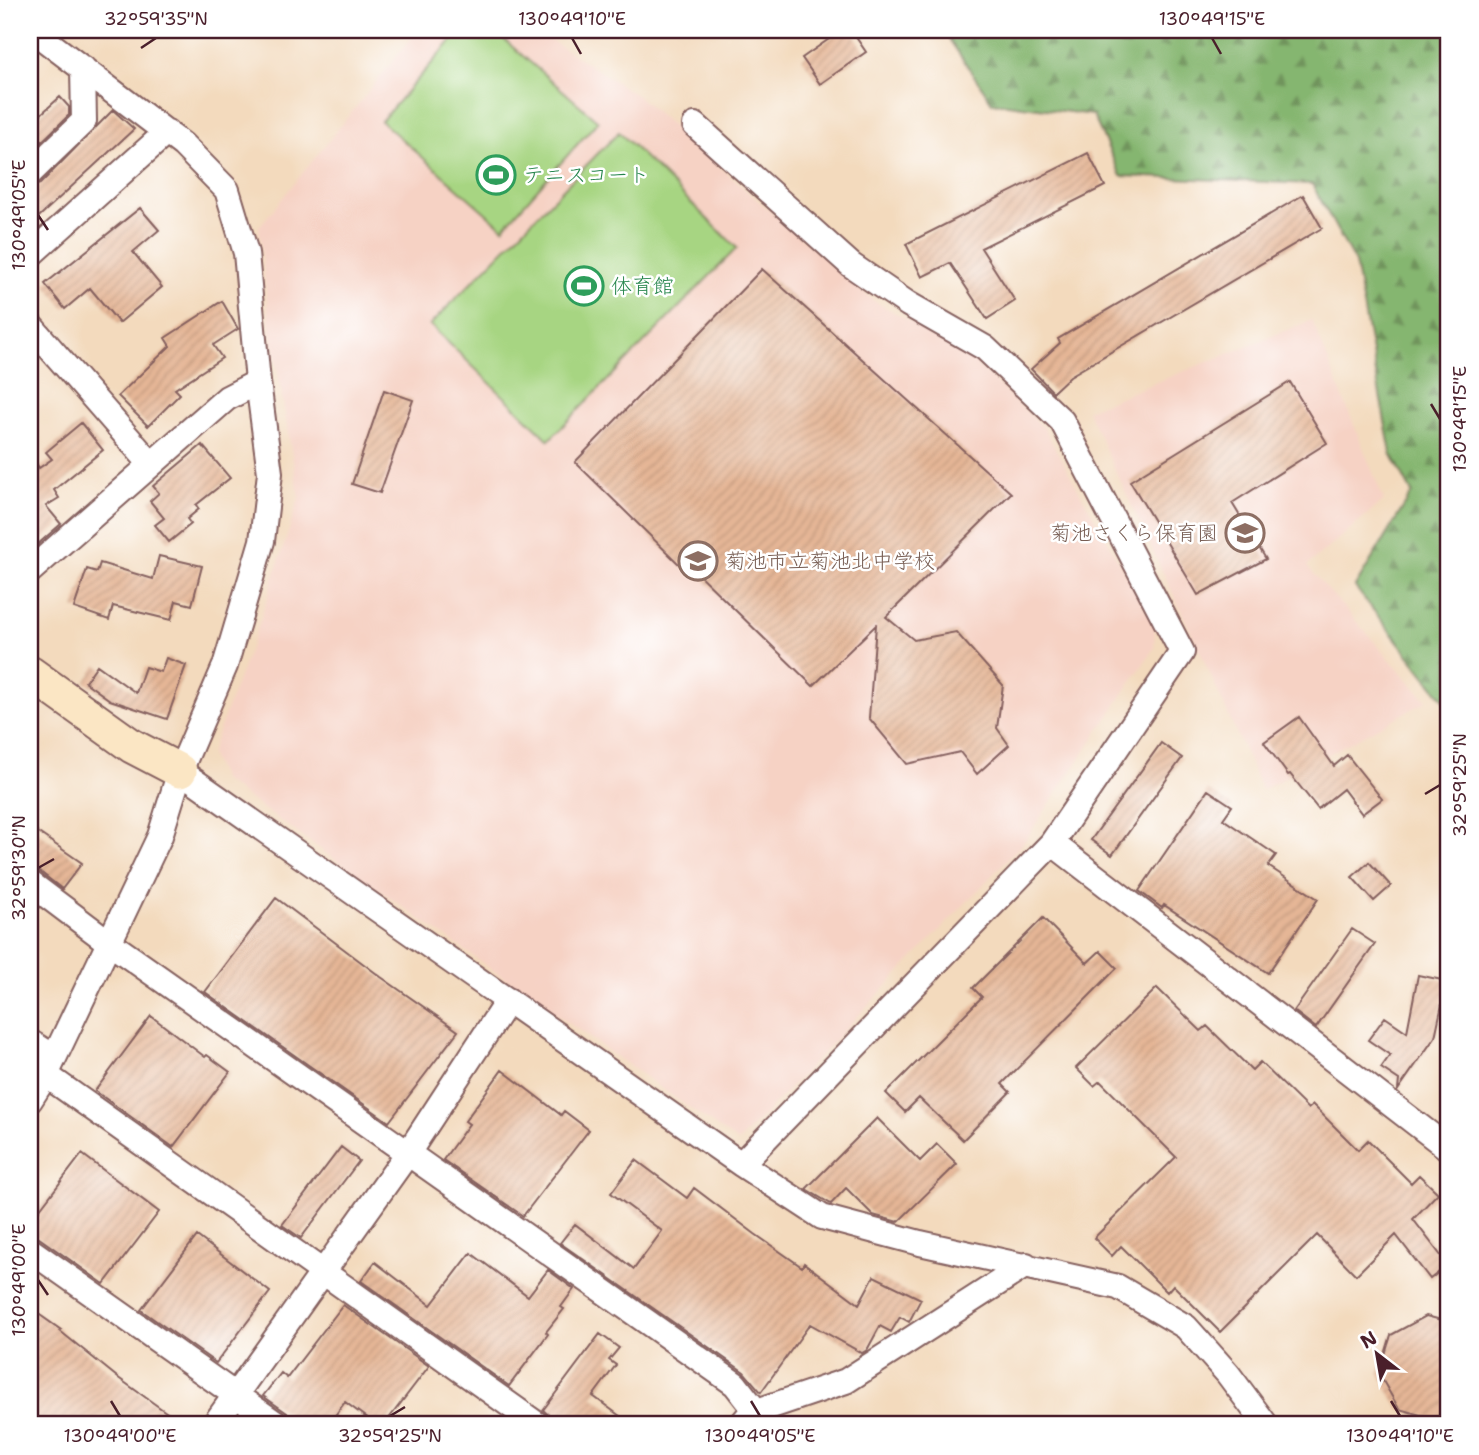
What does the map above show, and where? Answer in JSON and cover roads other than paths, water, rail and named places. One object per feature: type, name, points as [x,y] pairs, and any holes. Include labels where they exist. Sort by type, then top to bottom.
[{"type":"street","points":[[30,1100],[50,1066],[159,836],[180,771],[225,666],[262,541],[270,473],[258,382],[247,253],[228,190],[183,145],[32,30]]},
{"type":"street","points":[[30,173],[84,121],[83,68]]},
{"type":"street","points":[[695,125],[851,265],[908,304],[985,348],[1062,421],[1182,652],[1052,843],[741,1164]]},
{"type":"street","points":[[30,255],[167,132]]},
{"type":"street","points":[[30,325],[151,464]]},
{"type":"street","points":[[30,571],[227,398],[258,382]]},
{"type":"street","points":[[30,673],[132,746],[180,771],[741,1164],[822,1217],[920,1243],[1118,1287],[1186,1327],[1228,1374],[1266,1425]]},
{"type":"street","points":[[1052,843],[1449,1149]]},
{"type":"street","points":[[30,883],[107,941],[735,1384],[748,1418],[846,1381],[1026,1265]]},
{"type":"street","points":[[214,1425],[408,1153],[509,1000]]},
{"type":"street","points":[[30,1042],[50,1066],[322,1273],[538,1425]]},
{"type":"street","points":[[30,1250],[278,1425]]},
{"type":"place","name":"テニスコート","points":[[496,175]]},
{"type":"place","name":"体育館","points":[[584,286]]},
{"type":"place","name":"菊池さくら保育園","points":[[1245,533]]},
{"type":"place","name":"菊池市立菊池北中学校","points":[[698,561]]}]
